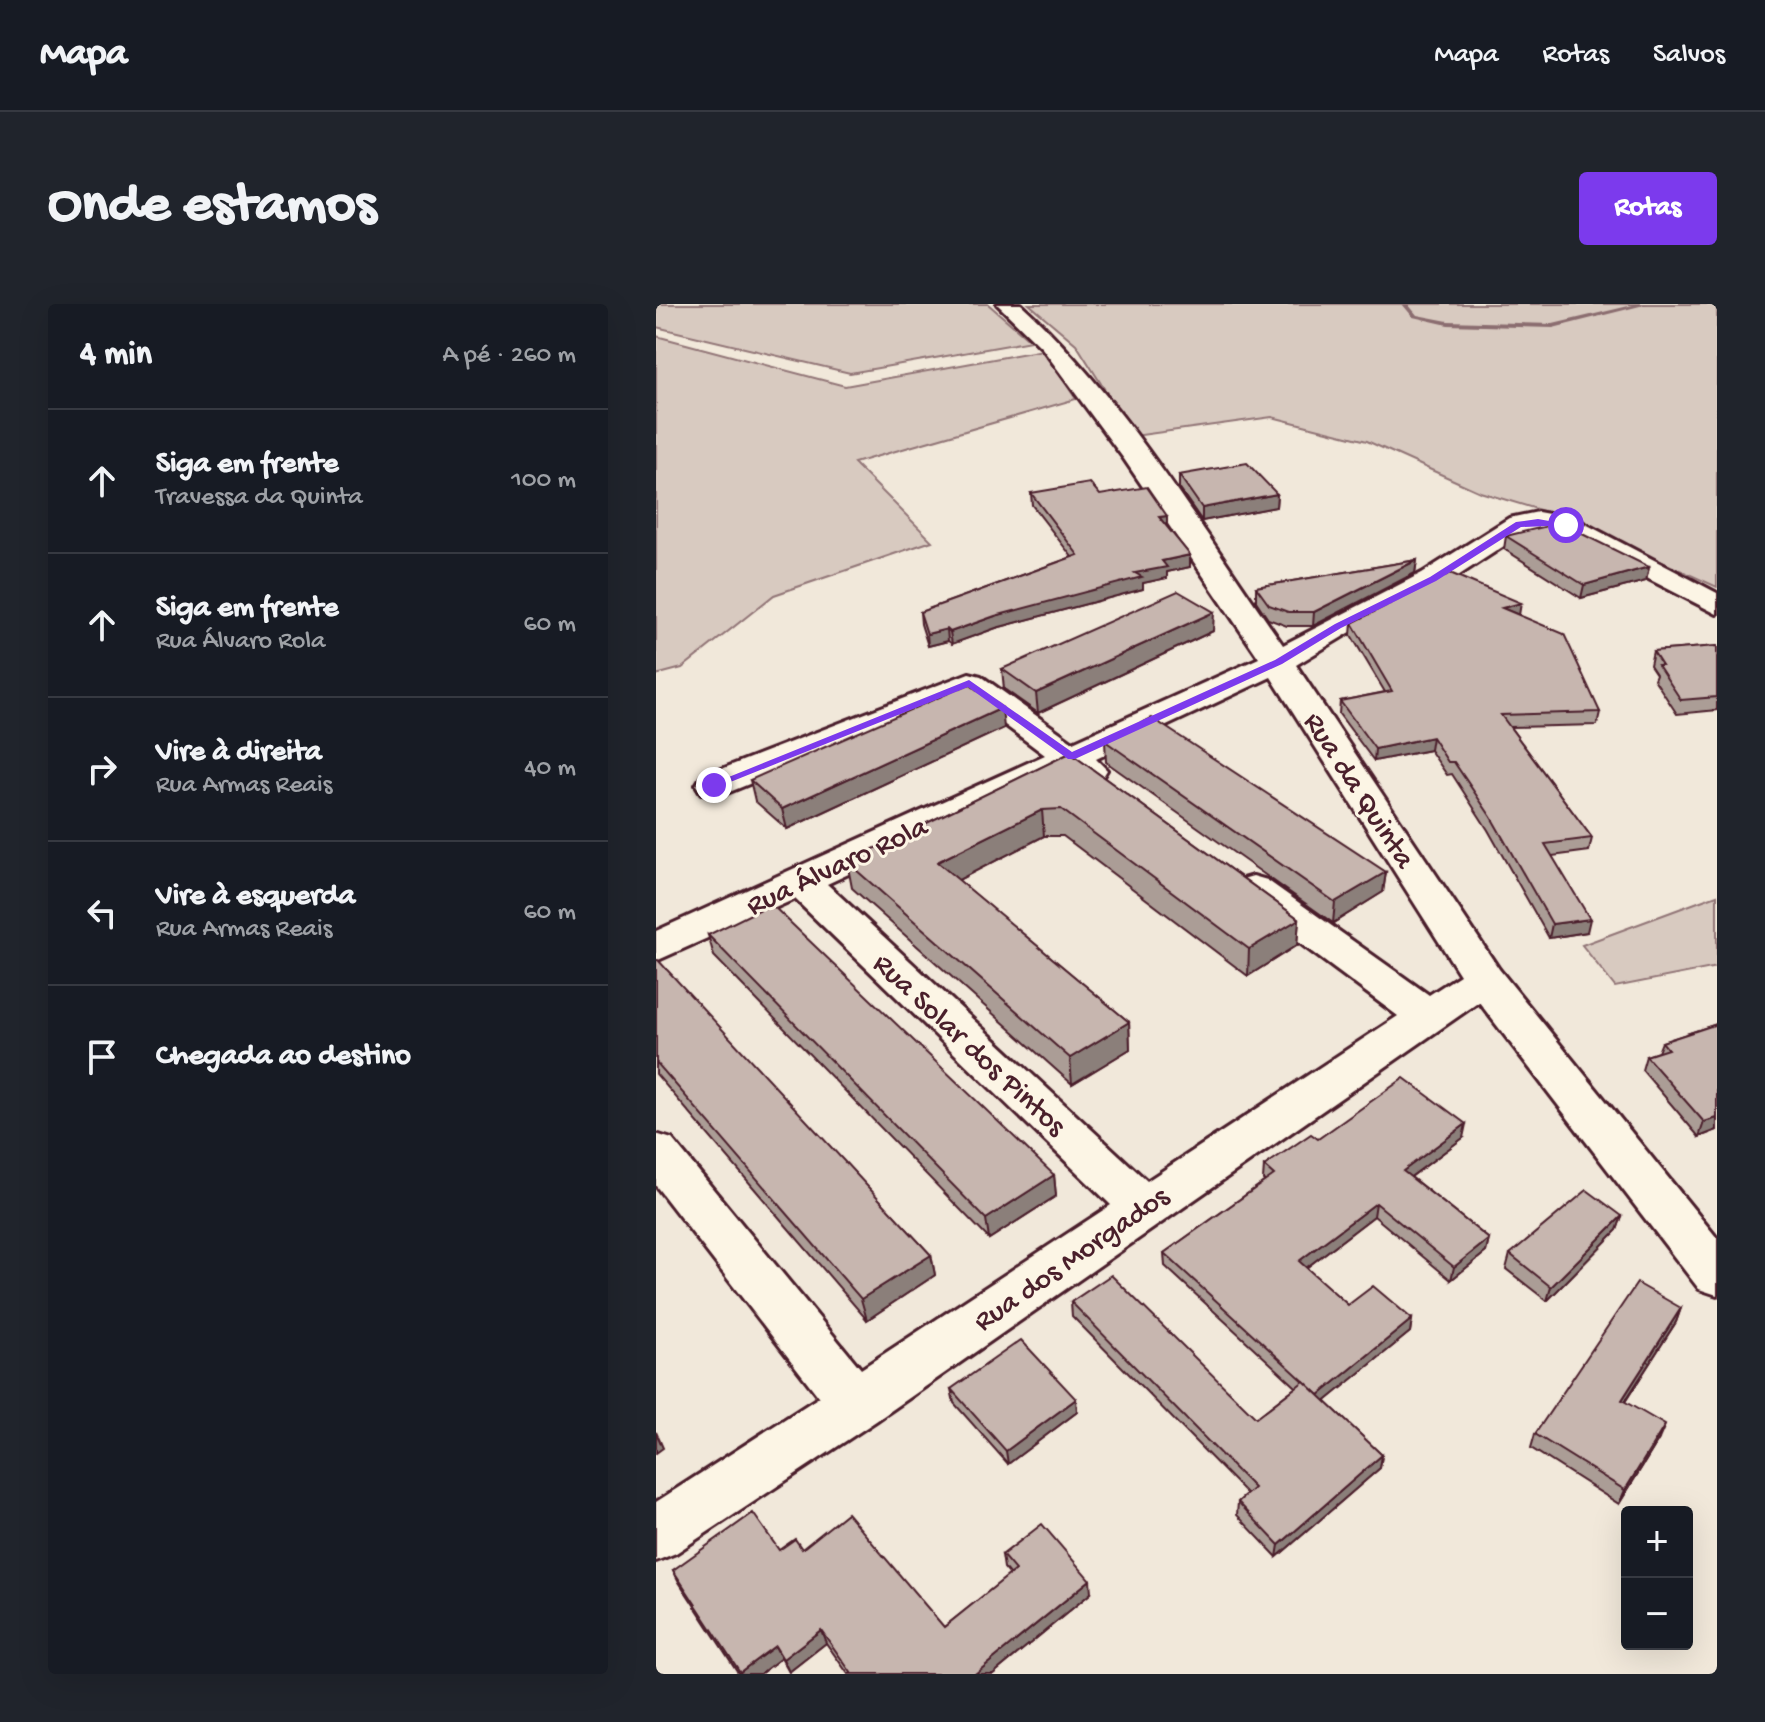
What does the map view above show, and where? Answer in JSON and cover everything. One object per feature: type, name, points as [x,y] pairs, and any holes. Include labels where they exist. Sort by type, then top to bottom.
[{"type":"street","name":"Rua da Quinta","points":[[1008,304],[1050,343],[1088,392],[1278,662],[1484,979],[1717,1274]]},
{"type":"street","name":"Rua Álvaro Rola","points":[[656,947],[1278,662],[1338,626],[1433,579],[1519,524],[1538,521],[1566,525],[1717,605]]},
{"type":"street","points":[[714,785],[969,683],[1122,794]]},
{"type":"street","points":[[1224,868],[1428,1016]]},
{"type":"street","name":"Rua Solar dos Pintos","points":[[800,881],[1143,1206]]},
{"type":"street","name":"Rua dos Morgados","points":[[656,1534],[857,1404],[1143,1206],[1484,979]]},
{"type":"street","points":[[656,1152],[857,1404]]},
{"type":"shaded area","points":[[656,304],[988,304],[1031,341],[850,373],[656,327]]},
{"type":"shaded area","points":[[1029,304],[1717,304],[1717,587],[1563,517],[1480,492],[1367,441],[1272,417],[1134,436],[1076,344]]},
{"type":"shaded area","points":[[656,336],[845,386],[1043,350],[1076,399],[854,463],[932,541],[774,595],[682,668],[656,675]]},
{"type":"shaded area","points":[[1717,895],[1717,967],[1615,987],[1582,945]]},
{"type":"building","points":[[1247,463],[1277,494],[1202,508],[1179,475]]},
{"type":"building","points":[[1090,483],[1100,495],[1147,487],[1167,516],[1159,517],[1190,555],[1162,561],[1167,567],[1135,573],[1142,577],[995,616],[950,632],[947,629],[927,634],[920,612],[1078,555],[1031,493]]},
{"type":"building","points":[[1560,523],[1649,567],[1584,585],[1506,536]]},
{"type":"building","points":[[1417,560],[1314,612],[1288,612],[1269,605],[1256,587]]},
{"type":"building","points":[[1450,573],[1521,603],[1502,608],[1564,634],[1600,712],[1501,715],[1592,838],[1545,844],[1590,919],[1552,924],[1491,817],[1454,762],[1448,762],[1432,737],[1375,749],[1340,701],[1392,691],[1352,623]]},
{"type":"building","points":[[1178,591],[1214,612],[1036,693],[1002,669]]},
{"type":"building","points":[[1717,646],[1717,697],[1681,700],[1658,665],[1662,665],[1653,651]]},
{"type":"building","points":[[969,684],[1002,708],[782,809],[750,780]]},
{"type":"building","points":[[1152,718],[1386,872],[1335,902],[1105,741]]},
{"type":"building","points":[[1070,753],[1299,919],[1249,949],[1061,809],[1042,810],[937,862],[1129,1022],[1070,1058],[847,862]]},
{"type":"building","points":[[771,904],[1054,1175],[986,1219],[708,935]]},
{"type":"building","points":[[656,960],[931,1255],[861,1299],[656,1062]]},
{"type":"building","points":[[1717,1024],[1717,1118],[1704,1122],[1646,1056],[1668,1049],[1662,1042]]},
{"type":"building","points":[[1404,1078],[1466,1124],[1403,1171],[1489,1239],[1454,1267],[1376,1203],[1299,1261],[1348,1305],[1373,1286],[1412,1319],[1319,1395],[1164,1253],[1274,1175],[1264,1166],[1311,1134],[1318,1139]]},
{"type":"building","points":[[1587,1190],[1622,1216],[1551,1287],[1510,1254]]},
{"type":"building","points":[[1111,1275],[1256,1418],[1304,1381],[1382,1455],[1279,1545],[1238,1502],[1254,1488],[1071,1302]]},
{"type":"building","points":[[1637,1283],[1681,1308],[1622,1400],[1665,1425],[1625,1490],[1535,1434]]},
{"type":"building","points":[[1021,1340],[1076,1399],[1006,1451],[951,1389]]},
{"type":"building","points":[[753,1513],[779,1550],[795,1539],[802,1549],[847,1513],[944,1627],[1015,1570],[1002,1555],[1042,1524],[1090,1580],[975,1674],[852,1674],[821,1630],[783,1659],[775,1646],[740,1672],[673,1570]]},
{"type":"waterway","points":[[1405,304],[1415,316],[1448,323],[1553,326],[1645,304]]},
{"type":"route","points":[[714,785],[969,683],[1071,757],[1278,662],[1338,626],[1433,579],[1519,524],[1538,521],[1566,525]]}]
